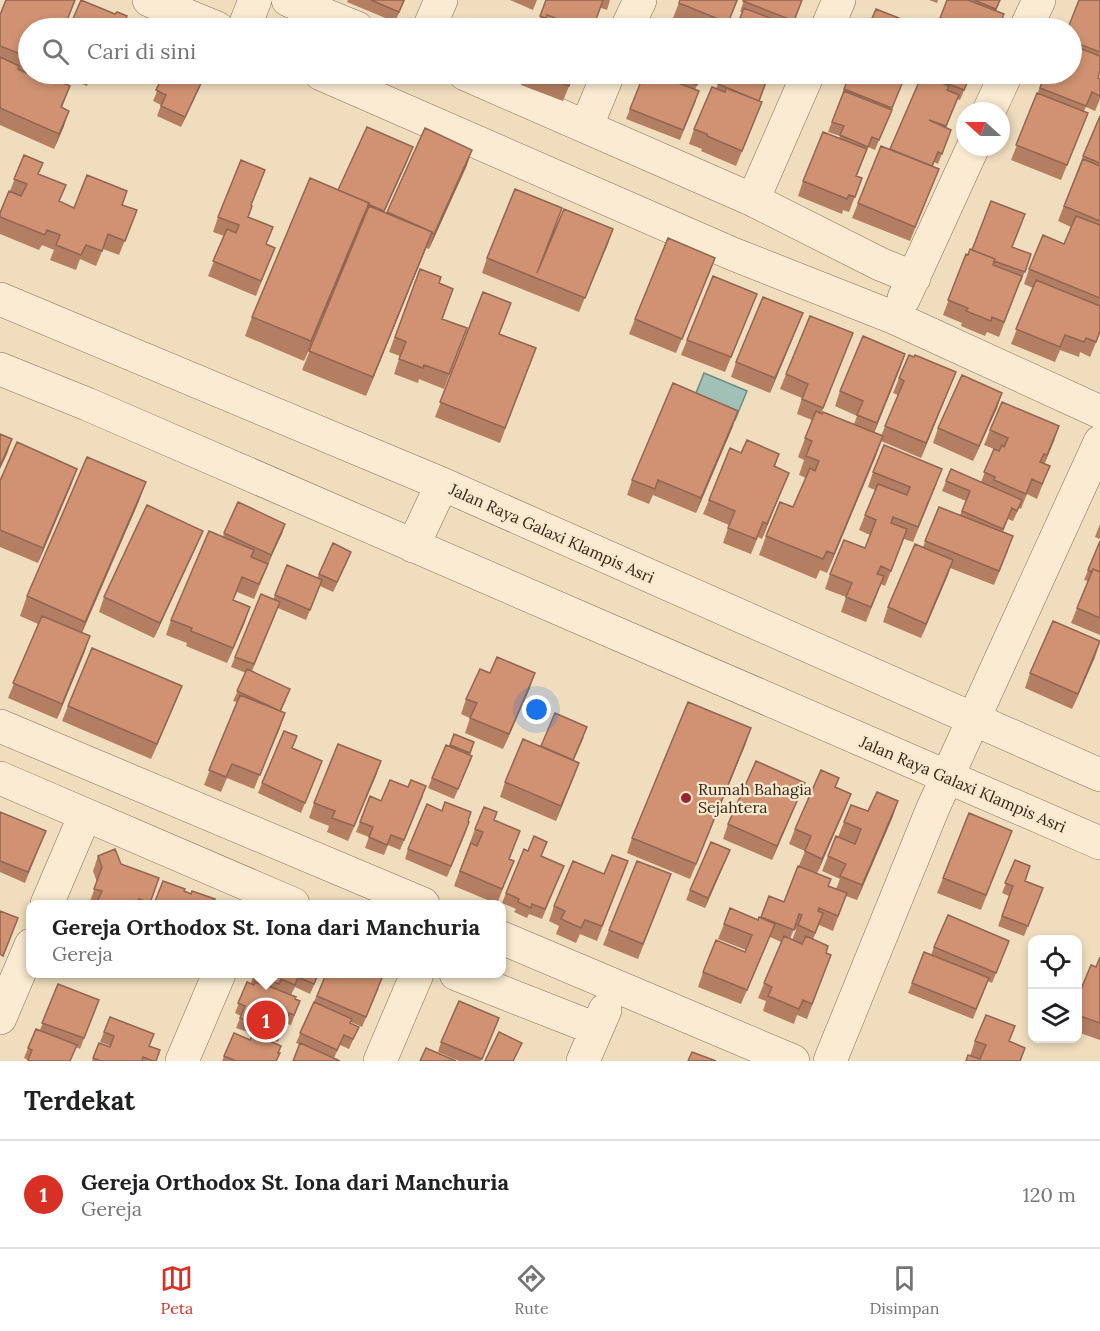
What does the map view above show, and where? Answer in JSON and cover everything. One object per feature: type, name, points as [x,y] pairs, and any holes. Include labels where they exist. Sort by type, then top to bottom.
[{"type":"street","points":[[148,0],[192,18]]},
{"type":"street","points":[[248,18],[255,0]]},
{"type":"street","points":[[288,0],[332,18]]},
{"type":"street","points":[[433,18],[441,0]]},
{"type":"street","points":[[631,18],[639,0]]},
{"type":"street","points":[[831,18],[839,0]]},
{"type":"street","points":[[1031,18],[1039,0]]},
{"type":"street","points":[[344,84],[733,254],[895,318],[1100,412]]},
{"type":"street","points":[[489,84],[587,125],[753,200],[880,264],[914,278]]},
{"type":"street","points":[[587,125],[605,84]]},
{"type":"street","points":[[753,200],[804,84]]},
{"type":"street","points":[[993,102],[1001,84]]},
{"type":"street","points":[[895,318],[969,156]]},
{"type":"street","name":"Jalan Raya Galaxi Klampis Asri","points":[[0,299],[442,484],[1100,776]]},
{"type":"street","name":"Jalan Raya Galaxi Klampis Asri","points":[[0,369],[87,404],[1100,843]]},
{"type":"street","points":[[830,1061],[933,808],[1100,442]]},
{"type":"street","points":[[413,546],[442,484]]},
{"type":"street","points":[[0,726],[413,900]]},
{"type":"street","points":[[0,778],[85,815],[251,896],[272,900]]},
{"type":"street","points":[[49,900],[85,815]]},
{"type":"street","points":[[506,940],[793,1061]]},
{"type":"street","points":[[0,1018],[26,955]]},
{"type":"street","points":[[182,1061],[217,978]]},
{"type":"street","points":[[380,1061],[415,978]]},
{"type":"street","points":[[466,978],[596,1029]]},
{"type":"street","points":[[583,1061],[616,986]]},
{"type":"water","points":[[704,373],[747,391],[735,420],[692,403]]},
{"type":"building","points":[[6,0],[75,0],[68,18],[18,18],[18,53],[0,46],[0,15]]},
{"type":"building","points":[[81,0],[115,14],[117,12],[127,16],[126,18],[73,18]]},
{"type":"building","points":[[371,0],[404,0],[399,12]]},
{"type":"building","points":[[546,0],[603,0],[597,18],[540,16]]},
{"type":"building","points":[[680,0],[737,0],[730,18],[716,18],[679,3]]},
{"type":"building","points":[[802,0],[795,18],[786,18],[743,1]]},
{"type":"building","points":[[947,0],[968,0],[1004,14],[1002,18],[940,18]]},
{"type":"building","points":[[974,0],[1000,0],[996,9]]},
{"type":"building","points":[[1079,0],[1100,0],[1100,52],[1082,45],[1082,18],[1072,18]]},
{"type":"building","points":[[744,8],[770,18],[740,18]]},
{"type":"building","points":[[876,9],[899,18],[872,18]]},
{"type":"building","points":[[1082,49],[1100,56],[1098,78],[1100,79],[1100,96],[1092,92],[1086,106],[1040,88],[1041,84],[1082,84]]},
{"type":"building","points":[[0,57],[18,66],[18,84],[66,84],[70,86],[61,107],[69,111],[59,134],[0,108]]},
{"type":"building","points":[[159,84],[201,84],[185,117],[161,106],[166,95],[156,90]]},
{"type":"building","points":[[640,84],[681,84],[699,91],[683,130],[630,109]]},
{"type":"building","points":[[718,84],[765,84],[759,101]]},
{"type":"building","points":[[846,84],[902,84],[892,108],[844,89]]},
{"type":"building","points":[[918,84],[944,84],[949,86],[947,90],[959,95],[946,126],[929,120],[951,130],[942,154],[938,152],[932,166],[890,149]]},
{"type":"building","points":[[948,84],[967,84],[964,90]]},
{"type":"building","points":[[712,87],[725,92],[726,88],[762,102],[742,151],[694,129]]},
{"type":"building","points":[[844,91],[892,110],[879,140],[872,137],[868,147],[840,135],[844,126],[832,122]]},
{"type":"building","points":[[1037,93],[1088,113],[1067,165],[1016,145]]},
{"type":"building","points":[[1100,116],[1100,163],[1083,156]]},
{"type":"building","points":[[367,127],[413,147],[384,211],[338,190]]},
{"type":"building","points":[[425,128],[472,150],[434,234],[387,212]]},
{"type":"building","points":[[823,132],[867,149],[856,176],[862,178],[855,197],[849,195],[847,199],[803,181]]},
{"type":"building","points":[[881,146],[939,169],[915,227],[858,203]]},
{"type":"building","points":[[24,155],[43,163],[38,174],[66,185],[59,201],[74,208],[87,175],[127,191],[122,205],[137,210],[125,241],[108,234],[102,251],[86,245],[81,255],[56,245],[60,235],[47,230],[45,235],[0,217],[9,191],[21,196],[27,184],[14,179]]},
{"type":"building","points":[[1083,159],[1100,166],[1100,221],[1064,206]]},
{"type":"building","points":[[241,160],[265,170],[248,217],[273,227],[266,244],[275,248],[261,281],[213,261],[227,229],[236,233],[239,225],[218,217]]},
{"type":"building","points":[[310,178],[369,203],[311,341],[252,317]]},
{"type":"building","points":[[515,189],[562,208],[537,273],[564,209],[613,229],[585,298],[487,258]]},
{"type":"building","points":[[991,201],[1025,214],[1012,247],[1031,254],[1025,272],[972,250]]},
{"type":"building","points":[[369,206],[432,232],[373,377],[309,351]]},
{"type":"building","points":[[1076,216],[1100,225],[1100,298],[1029,269],[1043,235],[1064,244]]},
{"type":"building","points":[[668,238],[715,258],[682,339],[635,319]]},
{"type":"building","points":[[970,249],[995,259],[993,265],[1022,276],[1004,322],[992,317],[991,321],[966,311],[968,308],[948,300]]},
{"type":"building","points":[[420,269],[441,277],[439,283],[453,289],[442,319],[467,328],[449,374],[399,359],[406,342],[395,337]]},
{"type":"building","points":[[713,276],[757,294],[731,357],[687,340]]},
{"type":"building","points":[[1036,280],[1100,306],[1100,331],[1096,342],[1086,338],[1084,342],[1065,335],[1060,347],[1016,329]]},
{"type":"building","points":[[483,292],[511,303],[499,334],[536,348],[505,428],[440,402]]},
{"type":"building","points":[[763,297],[803,313],[775,378],[736,362]]},
{"type":"building","points":[[810,316],[853,333],[823,408],[802,399],[808,384],[786,374]]},
{"type":"building","points":[[863,336],[905,354],[877,423],[857,415],[863,401],[840,391]]},
{"type":"building","points":[[909,355],[914,357],[915,355],[956,372],[926,443],[885,426],[904,381],[899,378]]},
{"type":"building","points":[[962,375],[1002,393],[979,446],[938,428]]},
{"type":"building","points":[[673,383],[738,411],[701,498],[658,480],[655,489],[632,480]]},
{"type":"building","points":[[1002,402],[1059,426],[1047,455],[1044,454],[1040,462],[1050,466],[1042,484],[1032,479],[1026,494],[994,480],[995,477],[984,472],[994,449],[999,451],[1002,445],[1004,447],[1008,438],[990,430]]},
{"type":"building","points":[[816,411],[883,436],[834,554],[827,551],[823,559],[766,536],[780,502],[793,507],[810,468],[815,471],[819,461],[806,456],[812,441],[805,438]]},
{"type":"building","points":[[0,434],[12,439],[0,466]]},
{"type":"building","points":[[747,440],[779,454],[774,466],[789,473],[767,524],[763,522],[756,539],[728,528],[735,511],[709,500],[730,448],[741,453]]},
{"type":"building","points":[[17,442],[77,469],[43,548],[0,530],[0,481]]},
{"type":"building","points":[[884,445],[942,469],[918,527],[893,517],[891,523],[907,529],[891,571],[881,566],[877,574],[884,576],[871,607],[846,597],[852,583],[830,574],[844,540],[865,548],[876,520],[865,515],[878,484],[907,495],[910,487],[873,472]]},
{"type":"building","points":[[87,457],[146,482],[85,622],[27,596]]},
{"type":"building","points":[[951,469],[1022,500],[1017,511],[1012,508],[1003,529],[962,511],[970,491],[946,481]]},
{"type":"building","points":[[238,502],[285,524],[271,555],[224,533]]},
{"type":"building","points":[[147,505],[203,531],[160,623],[104,597]]},
{"type":"building","points":[[939,507],[1013,536],[999,571],[925,541]]},
{"type":"building","points":[[209,531],[254,550],[251,557],[268,564],[259,584],[242,577],[233,600],[250,607],[233,648],[171,620]]},
{"type":"building","points":[[1100,541],[1100,572],[1093,569],[1092,572],[1088,570]]},
{"type":"building","points":[[333,543],[351,552],[337,582],[319,574]]},
{"type":"building","points":[[915,544],[953,560],[926,624],[888,607]]},
{"type":"building","points":[[287,565],[322,580],[310,610],[275,595]]},
{"type":"building","points":[[1093,569],[1100,572],[1100,618],[1077,608]]},
{"type":"building","points":[[261,594],[280,602],[254,664],[235,657]]},
{"type":"building","points":[[42,616],[90,636],[62,704],[13,683]]},
{"type":"building","points":[[1053,621],[1100,641],[1078,694],[1030,673]]},
{"type":"building","points":[[92,648],[182,686],[157,744],[68,706]]},
{"type":"building","points":[[497,657],[535,673],[509,734],[470,718],[477,703],[466,699],[480,669],[490,673]]},
{"type":"building","points":[[247,669],[290,689],[280,711],[237,691]]},
{"type":"building","points":[[240,695],[285,713],[260,775],[232,764],[226,777],[209,770]]},
{"type":"building","name":"Rumah Bahagia Sejahtera","points":[[688,702],[751,728],[696,864],[632,838]]},
{"type":"building","points":[[555,713],[587,727],[573,760],[541,746]]},
{"type":"building","points":[[284,731],[297,736],[292,748],[322,761],[305,803],[262,783]]},
{"type":"building","points":[[454,734],[474,742],[470,753],[450,745]]},
{"type":"building","points":[[523,739],[579,763],[561,806],[505,782]]},
{"type":"building","points":[[338,744],[381,761],[354,826],[332,818],[335,811],[314,803]]},
{"type":"building","points":[[446,745],[472,756],[458,789],[432,778]]},
{"type":"building","points":[[756,761],[805,783],[777,846],[728,824]]},
{"type":"building","points":[[821,770],[839,778],[835,787],[851,794],[822,859],[805,851],[811,836],[795,829]]},
{"type":"building","points":[[390,780],[408,787],[411,780],[426,786],[404,840],[391,835],[387,845],[369,837],[373,827],[360,822],[370,796],[381,801]]},
{"type":"building","points":[[877,792],[898,801],[862,885],[840,876],[846,864],[828,856],[836,836],[855,844],[861,829],[844,822],[851,805],[868,811]]},
{"type":"building","points":[[445,802],[471,812],[451,866],[408,849],[427,804],[442,811]]},
{"type":"building","points":[[484,807],[497,812],[494,820],[520,831],[509,859],[514,861],[502,889],[460,871],[471,843],[477,846],[483,832],[475,829]]},
{"type":"building","points":[[0,812],[46,831],[28,872],[0,861]]},
{"type":"building","points":[[969,813],[1012,831],[986,895],[943,878]]},
{"type":"building","points":[[534,836],[547,842],[541,856],[564,866],[545,909],[532,904],[531,908],[506,893],[524,849],[528,851]]},
{"type":"building","points":[[711,842],[730,850],[708,898],[690,890]]},
{"type":"building","points":[[115,849],[121,864],[159,878],[151,900],[98,900],[102,891],[94,889],[102,867],[98,856]]},
{"type":"building","points":[[612,855],[628,861],[602,926],[585,920],[581,928],[561,919],[565,911],[554,906],[573,861],[604,874]]},
{"type":"building","points":[[1015,860],[1030,866],[1025,881],[1043,888],[1028,926],[1002,916],[1013,886],[1005,883]]},
{"type":"building","points":[[637,861],[671,874],[643,944],[609,930]]},
{"type":"building","points":[[798,866],[831,879],[828,886],[847,893],[838,916],[819,908],[818,911],[823,913],[815,933],[798,925],[802,915],[799,914],[794,930],[761,917],[769,896],[784,902]]},
{"type":"building","points":[[163,881],[185,889],[184,891],[191,894],[192,891],[215,899],[215,900],[156,900]]},
{"type":"building","points":[[730,908],[758,920],[759,917],[775,924],[747,990],[703,972],[716,940],[745,952],[752,935],[724,924]]},
{"type":"building","points":[[0,911],[18,918],[3,956],[0,954]]},
{"type":"building","points":[[948,915],[1009,941],[996,973],[934,947]]},
{"type":"building","points":[[784,936],[802,944],[806,936],[828,946],[826,953],[831,955],[812,1004],[803,1000],[799,1009],[768,996],[772,987],[764,983]]},
{"type":"building","points":[[924,952],[989,978],[976,1009],[912,983]]},
{"type":"building","points":[[1100,957],[1100,1023],[1082,1017],[1082,987],[1091,965],[1096,967]]},
{"type":"building","points":[[265,978],[298,978],[295,985],[281,979],[279,984]]},
{"type":"building","points":[[300,978],[316,978],[314,984]]},
{"type":"building","points":[[324,978],[382,978],[366,1017],[317,996]]},
{"type":"building","points":[[247,982],[254,985],[255,982],[266,985],[296,997],[295,999],[300,1001],[294,1015],[289,1013],[281,1032],[240,1018],[245,1006],[238,1003]]},
{"type":"building","points":[[58,984],[99,1000],[84,1038],[42,1023]]},
{"type":"building","points":[[459,1001],[499,1018],[482,1059],[441,1042]]},
{"type":"building","points":[[314,1002],[352,1019],[350,1023],[359,1027],[353,1039],[344,1035],[337,1050],[300,1033]]},
{"type":"building","points":[[986,1015],[1015,1026],[1009,1041],[1025,1048],[1020,1061],[966,1061],[968,1055],[980,1059],[986,1045],[975,1041]]},
{"type":"building","points":[[110,1017],[154,1034],[149,1046],[160,1050],[156,1061],[143,1057],[142,1061],[101,1061],[93,1058],[99,1043],[110,1047],[114,1036],[104,1032]]},
{"type":"building","points":[[36,1029],[77,1045],[70,1061],[28,1060],[32,1050],[28,1048]]},
{"type":"building","points":[[499,1032],[522,1043],[513,1061],[485,1061]]},
{"type":"building","points":[[234,1033],[250,1040],[253,1034],[281,1046],[276,1061],[236,1061],[224,1056]]},
{"type":"building","points":[[300,1043],[340,1061],[293,1061]]},
{"type":"building","points":[[426,1048],[456,1061],[420,1061]]},
{"type":"building","points":[[692,1052],[716,1061],[688,1061]]},
{"type":"place","name":"Rumah Bahagia Sejahtera","points":[[686,798]]},
{"type":"place","name":"Gereja Orthodox St. Iona dari Manchuria","points":[[266,1020]]}]
